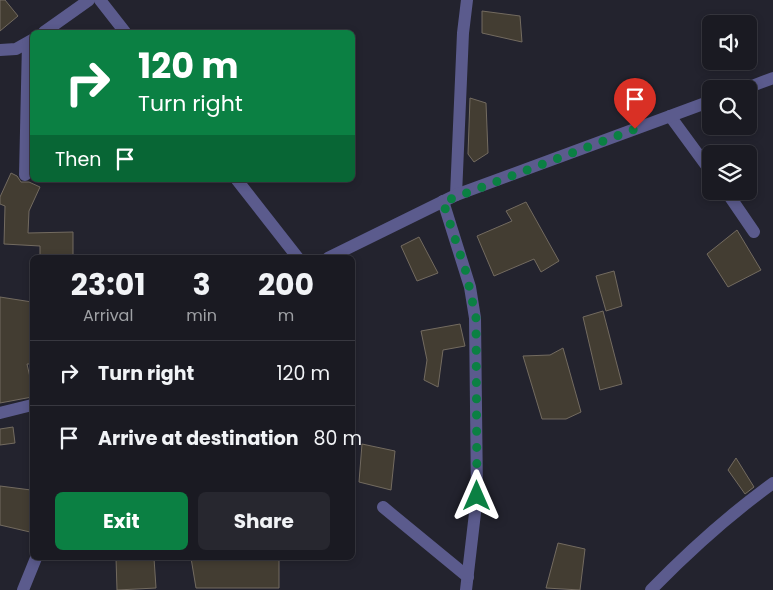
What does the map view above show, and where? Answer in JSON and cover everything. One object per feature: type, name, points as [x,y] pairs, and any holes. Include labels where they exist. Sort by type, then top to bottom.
[{"type":"street","points":[[47,30],[89,0]]},
{"type":"street","points":[[100,0],[123,30]]},
{"type":"street","points":[[456,195],[462,33],[467,0]]},
{"type":"street","points":[[0,50],[16,49],[30,42],[25,175]]},
{"type":"street","points":[[757,84],[773,78]]},
{"type":"street","points":[[334,255],[456,195],[702,104]]},
{"type":"street","points":[[670,116],[702,160]]},
{"type":"street","points":[[239,182],[296,255]]},
{"type":"street","points":[[732,200],[754,232]]},
{"type":"street","points":[[443,202],[467,277],[476,318],[477,496],[466,590]]},
{"type":"street","points":[[0,413],[30,406]]},
{"type":"street","points":[[651,590],[682,559],[742,506],[773,482]]},
{"type":"street","points":[[383,507],[468,577]]},
{"type":"street","points":[[23,590],[35,560]]},
{"type":"building","points":[[0,0],[5,0],[18,16],[0,31]]},
{"type":"building","points":[[482,11],[520,16],[522,42],[482,33]]},
{"type":"building","points":[[470,98],[486,103],[488,153],[474,162],[468,154]]},
{"type":"building","points":[[11,173],[17,176],[21,182],[29,182],[40,187],[29,211],[28,233],[73,232],[73,255],[40,255],[40,246],[4,244],[5,206],[0,204],[0,197]]},
{"type":"building","points":[[526,202],[559,261],[541,272],[534,259],[494,276],[477,236],[512,221],[506,211]]},
{"type":"building","points":[[737,230],[761,270],[728,287],[707,254]]},
{"type":"building","points":[[419,237],[438,273],[417,281],[401,246]]},
{"type":"building","points":[[614,271],[622,306],[606,311],[596,276]]},
{"type":"building","points":[[0,297],[30,302],[30,364],[27,364],[30,377],[30,397],[0,403]]},
{"type":"building","points":[[603,311],[622,384],[600,390],[583,317]]},
{"type":"building","points":[[460,324],[465,346],[443,350],[438,387],[424,380],[427,360],[421,331]]},
{"type":"building","points":[[563,348],[581,412],[566,419],[542,419],[523,356],[550,355]]},
{"type":"building","points":[[13,427],[15,443],[0,445],[0,429]]},
{"type":"building","points":[[362,444],[395,451],[391,490],[359,482]]},
{"type":"building","points":[[736,458],[754,487],[745,494],[728,470]]},
{"type":"building","points":[[0,486],[30,490],[30,532],[0,525]]},
{"type":"building","points":[[558,543],[585,549],[580,590],[546,588]]},
{"type":"building","points":[[116,560],[154,560],[156,588],[117,590]]},
{"type":"building","points":[[191,560],[279,560],[279,588],[196,588]]},
{"type":"route","points":[[477,496],[476,318],[466,272],[443,202],[456,195],[635,129]]}]
